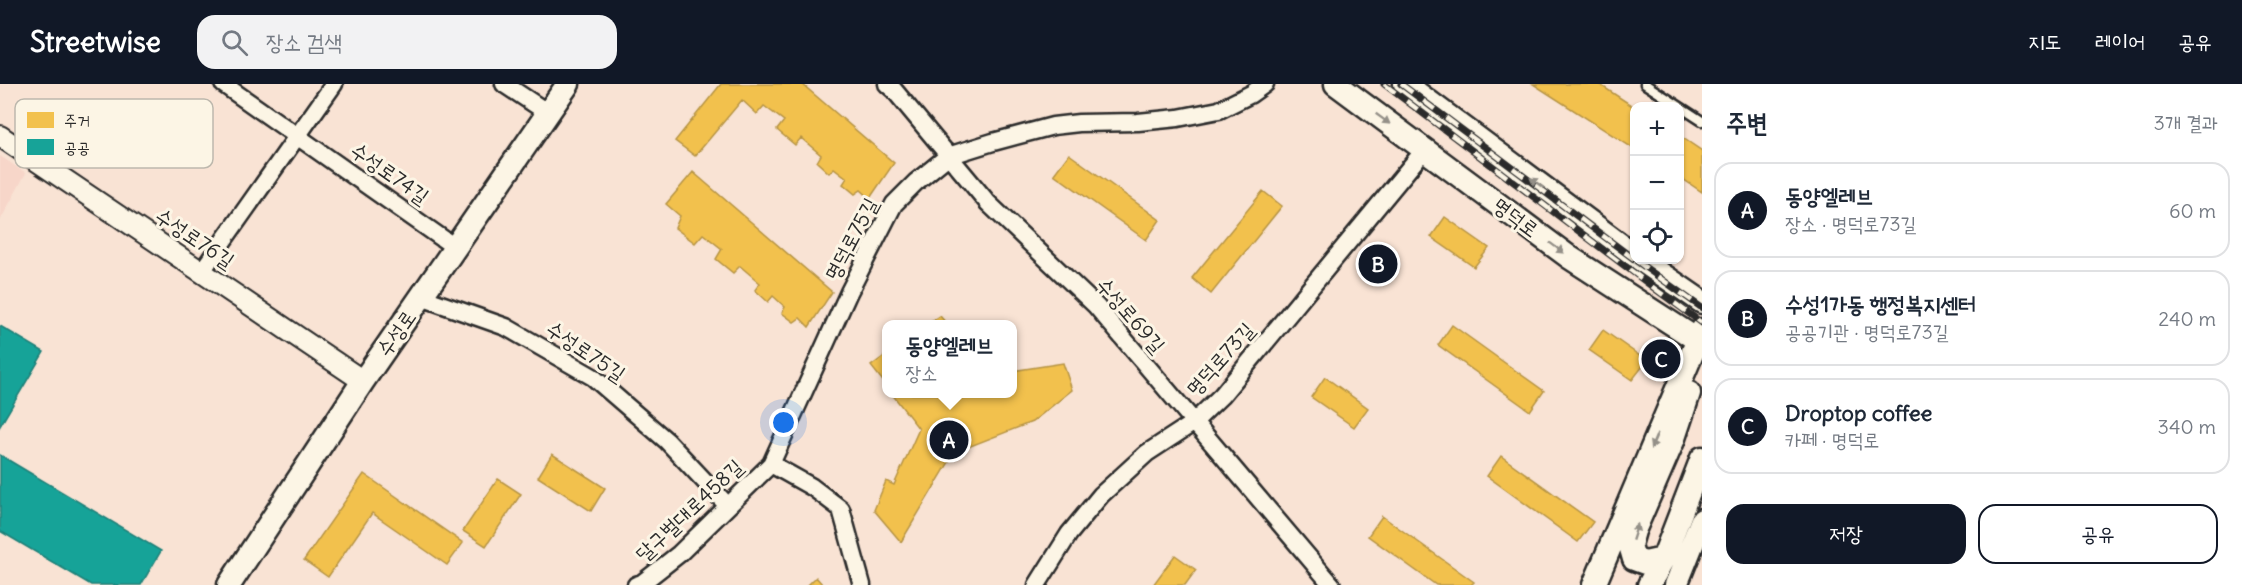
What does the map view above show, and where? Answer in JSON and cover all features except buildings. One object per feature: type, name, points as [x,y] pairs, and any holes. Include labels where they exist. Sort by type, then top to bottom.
[{"type":"main road","name":"수성로","points":[[229,585],[363,381],[568,84]]},
{"type":"main road","name":"명덕로","points":[[1336,84],[1569,257],[1700,337]]},
{"type":"main road","name":"명덕로","points":[[1405,84],[1630,251]]},
{"type":"main road","points":[[1647,264],[1702,302]]},
{"type":"main road","points":[[1594,585],[1700,337]]},
{"type":"main road","points":[[1702,363],[1630,545],[1634,559],[1645,563],[1656,575],[1702,458]]},
{"type":"main road","points":[[1676,585],[1702,520]]},
{"type":"street","name":"수성로74길","points":[[224,84],[456,248]]},
{"type":"street","points":[[202,271],[334,84]]},
{"type":"street","points":[[504,84],[548,113]]},
{"type":"street","name":"수성로69길","points":[[887,84],[988,203],[1096,306],[1332,585]]},
{"type":"street","name":"명덕로75길","points":[[771,464],[849,292],[894,204],[916,182],[948,156],[1053,126],[1148,121],[1219,110],[1251,94],[1265,84]]},
{"type":"street","name":"수성로76길","points":[[0,136],[15,146]]},
{"type":"street","name":"명덕로73길","points":[[1037,585],[1069,534],[1101,495],[1147,453],[1193,423],[1222,395],[1425,149]]},
{"type":"street","name":"수성로76길","points":[[48,168],[363,381]]},
{"type":"street","name":"수성로75길","points":[[421,297],[506,327],[593,377],[667,441],[728,506]]},
{"type":"street","points":[[771,464],[812,487],[841,509],[862,585]]},
{"type":"street","name":"달구벌대로458길","points":[[636,585],[642,583],[679,554],[771,464]]},
{"type":"lane","points":[[1645,84],[1702,121]]},
{"type":"shaded area","points":[[0,156],[15,168],[26,173],[0,221]]},
{"type":"railway","points":[[1384,84],[1702,323]]},
{"type":"railway","points":[[1401,84],[1630,256]]},
{"type":"railway","points":[[1641,264],[1702,308]]},
{"type":"place","name":"수성1가동 행정복지센터","points":[[1378,264]]},
{"type":"place","name":"Droptop coffee","points":[[1661,359]]},
{"type":"place","name":"동양엘레브","points":[[949,440]]}]
